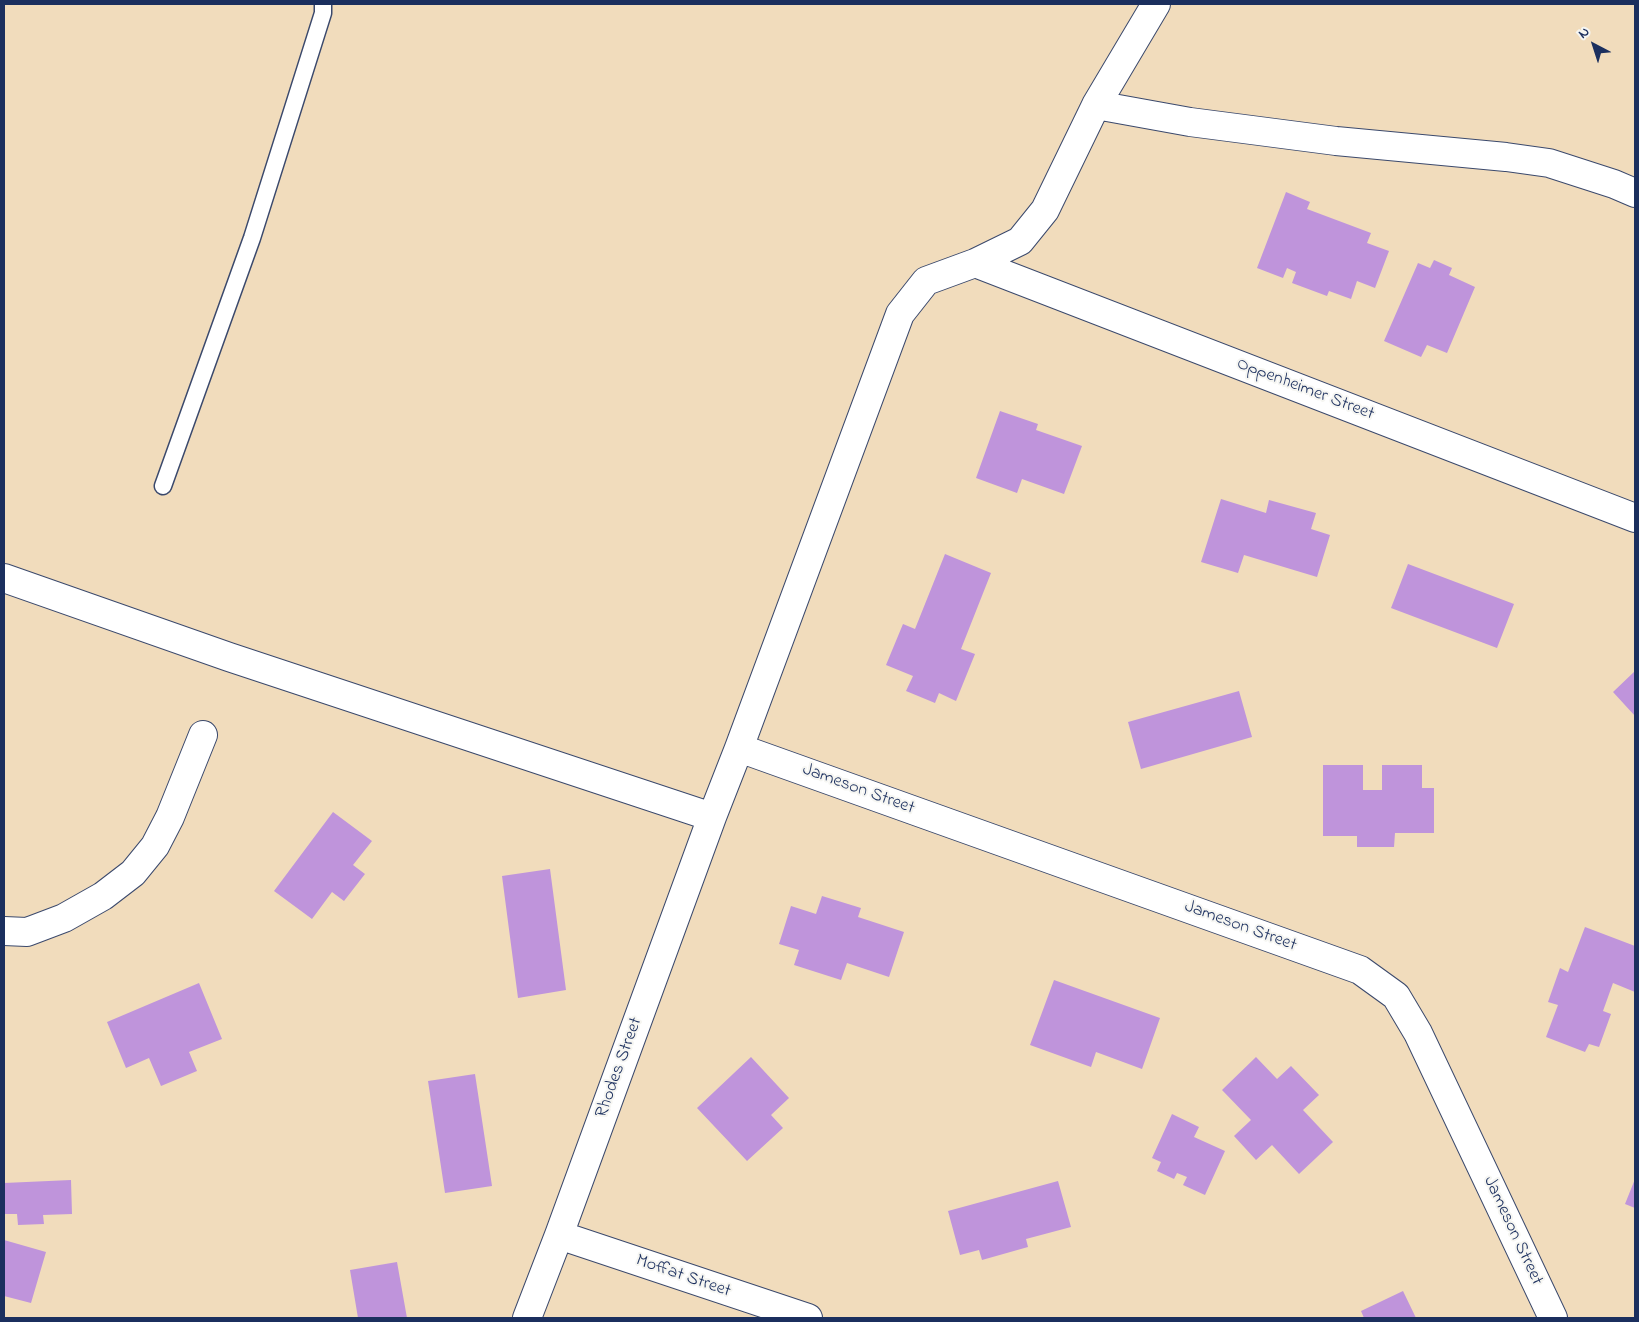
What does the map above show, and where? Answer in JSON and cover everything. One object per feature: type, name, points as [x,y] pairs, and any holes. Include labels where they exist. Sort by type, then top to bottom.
[{"type":"street","name":"Rhodes Street","points":[[527,1318],[900,314],[926,281],[975,263],[1020,241],[1045,210],[1096,105],[1156,4]]},
{"type":"street","points":[[1096,105],[1190,122],[1317,139],[1506,157],[1549,164],[1614,184],[1635,194]]},
{"type":"street","name":"Oppenheimer Street","points":[[975,263],[1635,518]]},
{"type":"street","points":[[4,578],[229,658],[712,818]]},
{"type":"street","points":[[4,931],[27,932],[64,918],[103,896],[133,873],[155,846],[170,817],[203,735]]},
{"type":"street","name":"Jameson Street","points":[[739,748],[1360,970],[1396,996],[1418,1033],[1553,1318]]},
{"type":"street","name":"Moffat Street","points":[[559,1235],[808,1318]]},
{"type":"lane","points":[[163,486],[252,238],[323,13],[323,4]]},
{"type":"building","points":[[1286,192],[1310,202],[1307,209],[1371,233],[1367,243],[1389,251],[1375,288],[1357,281],[1351,299],[1329,291],[1327,296],[1292,283],[1296,272],[1287,268],[1283,278],[1257,268]]},
{"type":"building","points":[[1434,260],[1452,268],[1449,275],[1475,287],[1447,353],[1427,345],[1421,357],[1384,341],[1418,263],[1430,268]]},
{"type":"building","points":[[1000,411],[1038,424],[1036,430],[1082,446],[1064,494],[1022,479],[1017,493],[976,478]]},
{"type":"building","points":[[1221,499],[1266,513],[1269,500],[1316,513],[1311,529],[1330,535],[1317,577],[1244,555],[1238,573],[1201,562]]},
{"type":"building","points":[[945,554],[991,573],[961,649],[975,654],[956,701],[939,693],[935,703],[906,691],[913,676],[886,665],[903,624],[915,629]]},
{"type":"building","points":[[1408,564],[1514,604],[1497,648],[1391,608]]},
{"type":"building","points":[[1635,671],[1635,716],[1613,692]]},
{"type":"building","points":[[1239,691],[1252,737],[1141,769],[1128,722]]},
{"type":"building","points":[[1323,765],[1363,765],[1363,790],[1382,790],[1382,765],[1422,765],[1422,788],[1434,788],[1434,833],[1395,833],[1394,847],[1357,847],[1357,836],[1323,836]]},
{"type":"building","points":[[333,812],[372,841],[353,865],[365,874],[344,901],[332,892],[312,919],[274,891]]},
{"type":"building","points":[[550,869],[566,990],[518,998],[502,876]]},
{"type":"building","points":[[822,896],[861,908],[858,917],[904,932],[889,977],[847,963],[841,980],[794,965],[799,950],[779,944],[791,906],[816,914]]},
{"type":"building","points":[[1585,927],[1635,946],[1635,992],[1613,983],[1603,1011],[1611,1014],[1599,1047],[1589,1044],[1585,1052],[1546,1037],[1558,1005],[1548,1002],[1560,968],[1568,972]]},
{"type":"building","points":[[1054,980],[1160,1018],[1142,1069],[1096,1052],[1091,1067],[1030,1045]]},
{"type":"building","points":[[199,983],[222,1039],[189,1052],[197,1071],[161,1086],[149,1058],[126,1068],[107,1022]]},
{"type":"building","points":[[751,1057],[789,1098],[771,1115],[783,1128],[747,1161],[697,1108]]},
{"type":"building","points":[[1256,1057],[1277,1079],[1291,1066],[1319,1095],[1303,1110],[1333,1142],[1299,1174],[1272,1145],[1256,1160],[1234,1136],[1251,1120],[1222,1090]]},
{"type":"building","points":[[475,1074],[492,1186],[445,1193],[428,1081]]},
{"type":"building","points":[[1172,1114],[1199,1127],[1194,1137],[1225,1151],[1205,1195],[1183,1185],[1187,1177],[1177,1173],[1174,1179],[1157,1171],[1161,1162],[1152,1158]]},
{"type":"building","points":[[1635,1179],[1635,1208],[1625,1204]]},
{"type":"building","points":[[71,1180],[72,1214],[43,1215],[44,1224],[18,1225],[17,1214],[4,1214],[4,1183]]},
{"type":"building","points":[[1058,1181],[1071,1227],[1026,1239],[1028,1247],[982,1260],[979,1250],[960,1255],[948,1211]]},
{"type":"building","points":[[4,1240],[46,1252],[31,1303],[4,1296]]},
{"type":"building","points":[[397,1262],[407,1318],[358,1318],[350,1270]]},
{"type":"building","points":[[1403,1291],[1416,1318],[1364,1318],[1361,1311]]}]
